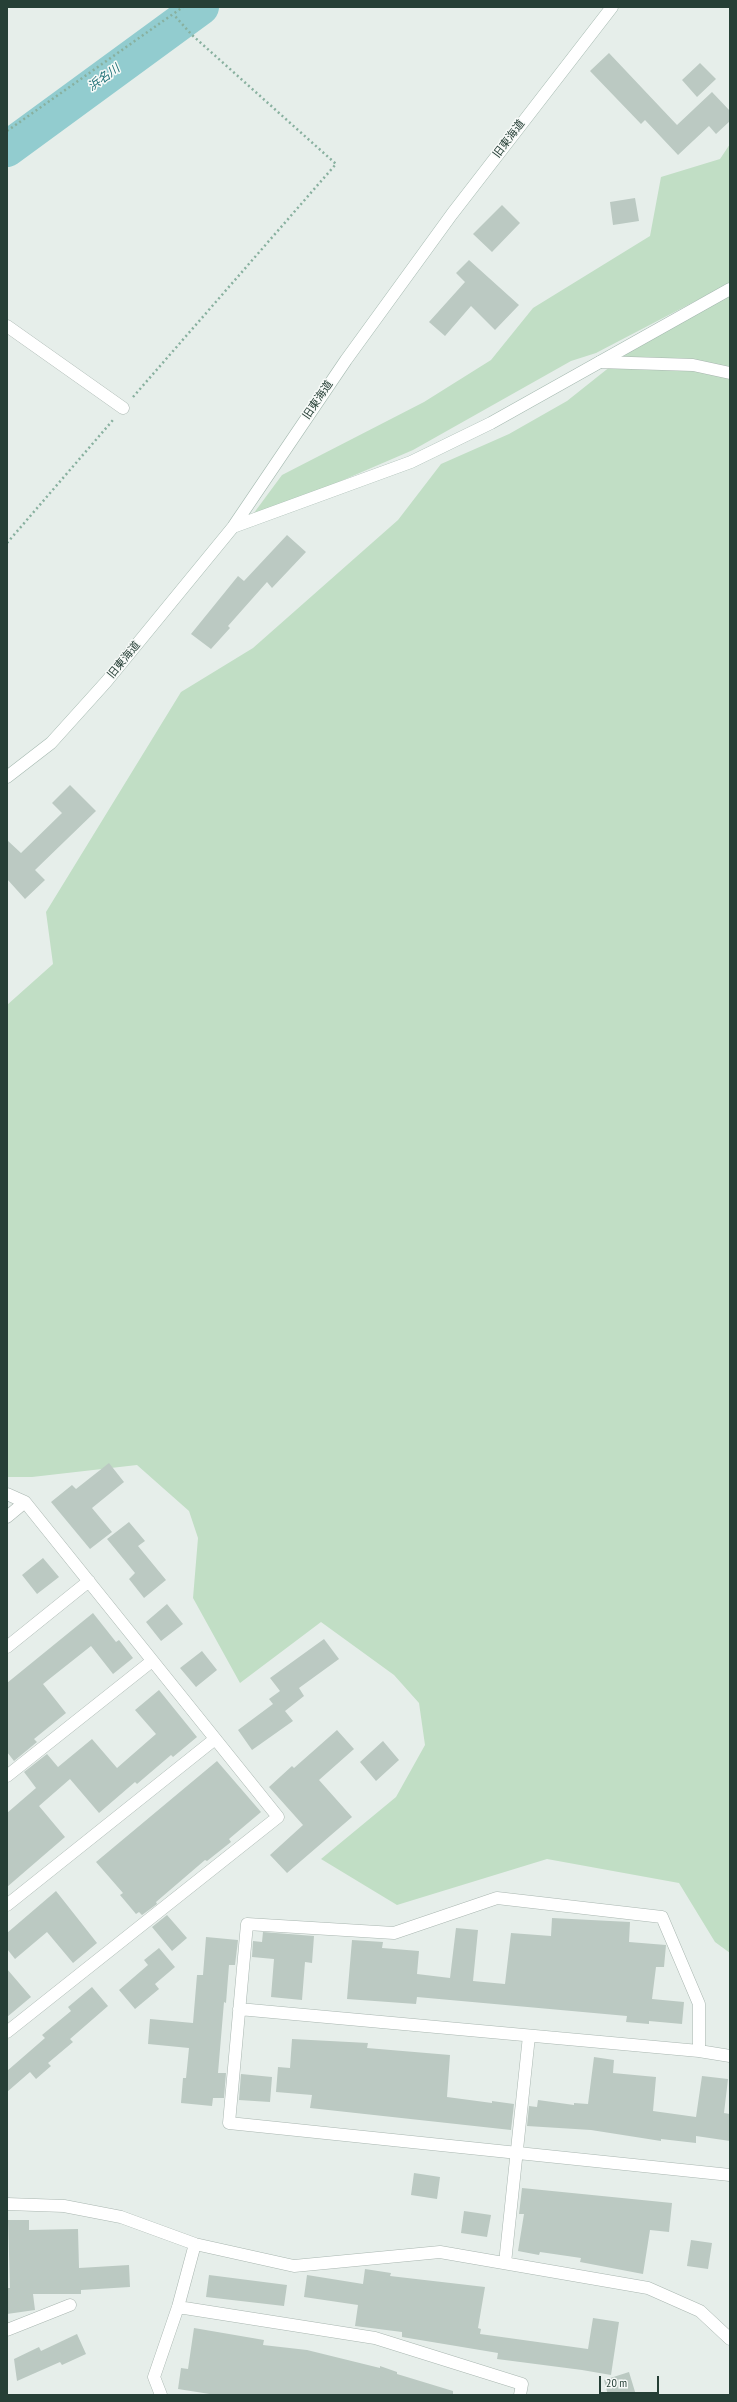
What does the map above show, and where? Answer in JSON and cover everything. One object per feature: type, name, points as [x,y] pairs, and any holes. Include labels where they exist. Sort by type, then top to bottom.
[{"type":"street","name":"旧東海道","points":[[7,778],[51,743],[106,682],[233,527],[360,341],[452,214],[612,7]]},
{"type":"street","points":[[233,527],[411,462],[491,423],[730,289]]},
{"type":"street","points":[[7,326],[123,408]]},
{"type":"street","points":[[600,362],[693,365],[730,373]]},
{"type":"street","points":[[7,1494],[25,1502],[278,1817],[7,2032]]},
{"type":"street","points":[[7,1517],[25,1502]]},
{"type":"street","points":[[7,1647],[89,1582]]},
{"type":"street","points":[[7,1776],[152,1661]]},
{"type":"street","points":[[7,1905],[215,1739]]},
{"type":"street","points":[[699,2051],[699,2004],[662,1917],[498,1898],[394,1933],[247,1924],[229,2122],[730,2175]]},
{"type":"street","points":[[239,2009],[699,2051],[730,2056]]},
{"type":"street","points":[[505,2263],[530,2036]]},
{"type":"street","points":[[7,2204],[64,2206],[121,2217],[195,2244],[294,2266],[440,2252],[648,2288],[700,2311],[730,2340]]},
{"type":"street","points":[[161,2395],[154,2377],[178,2307],[195,2244]]},
{"type":"street","points":[[7,2330],[70,2305]]},
{"type":"street","points":[[178,2307],[375,2338],[522,2384],[520,2395]]},
{"type":"path","points":[[7,131],[174,15],[183,7]]},
{"type":"path","points":[[7,543],[336,164],[192,35],[174,15]]},
{"type":"green space","points":[[730,144],[730,283],[596,353],[571,361],[413,450],[248,521],[282,475],[424,402],[491,360],[533,308],[650,236],[661,177],[720,159]]},
{"type":"green space","points":[[730,294],[730,1953],[715,1942],[679,1883],[547,1859],[397,1905],[321,1859],[396,1797],[425,1745],[419,1703],[394,1675],[321,1622],[240,1683],[193,1598],[198,1538],[189,1511],[137,1465],[32,1477],[7,1477],[7,1005],[53,964],[46,912],[181,692],[253,648],[398,520],[441,464],[509,434],[567,401],[650,335]]},
{"type":"building","points":[[609,53],[677,125],[712,92],[730,111],[730,121],[716,134],[709,126],[678,155],[645,120],[641,124],[590,71]]},
{"type":"building","points":[[700,63],[716,79],[697,97],[682,80]]},
{"type":"building","points":[[635,198],[639,221],[613,225],[610,202]]},
{"type":"building","points":[[502,205],[520,223],[492,252],[473,234]]},
{"type":"building","points":[[469,260],[519,305],[495,330],[471,306],[445,336],[429,322],[465,282],[456,273]]},
{"type":"building","points":[[287,535],[306,552],[272,588],[267,582],[228,626],[230,628],[211,649],[191,634],[238,576],[244,581]]},
{"type":"building","points":[[70,785],[96,811],[35,870],[45,880],[25,899],[7,879],[7,840],[21,853],[62,813],[52,803]]},
{"type":"building","points":[[109,1463],[124,1482],[92,1508],[112,1532],[90,1549],[51,1502],[72,1485],[76,1489]]},
{"type":"building","points":[[129,1522],[145,1541],[138,1546],[166,1580],[144,1598],[129,1579],[135,1573],[107,1539]]},
{"type":"building","points":[[43,1558],[59,1577],[37,1594],[22,1575]]},
{"type":"building","points":[[167,1604],[183,1624],[161,1641],[146,1622]]},
{"type":"building","points":[[93,1613],[116,1642],[119,1640],[133,1658],[113,1674],[91,1646],[43,1684],[66,1713],[34,1739],[37,1742],[14,1761],[7,1752],[7,1683]]},
{"type":"building","points":[[324,1639],[339,1659],[299,1688],[304,1696],[285,1711],[293,1721],[252,1750],[238,1730],[273,1704],[269,1699],[280,1691],[270,1678]]},
{"type":"building","points":[[202,1651],[217,1670],[196,1687],[180,1668]]},
{"type":"building","points":[[159,1690],[197,1737],[173,1757],[171,1755],[137,1784],[135,1782],[99,1813],[70,1779],[39,1806],[65,1837],[7,1887],[7,1813],[36,1788],[24,1772],[47,1754],[58,1767],[92,1739],[117,1768],[156,1734],[135,1710]]},
{"type":"building","points":[[337,1730],[354,1749],[319,1780],[352,1817],[287,1873],[270,1855],[303,1825],[269,1787],[292,1766],[294,1768]]},
{"type":"building","points":[[383,1741],[399,1760],[376,1781],[360,1762]]},
{"type":"building","points":[[217,1761],[261,1812],[229,1839],[231,1842],[207,1861],[205,1860],[156,1902],[157,1904],[142,1915],[139,1912],[136,1914],[120,1895],[123,1893],[96,1862]]},
{"type":"building","points":[[56,1891],[97,1943],[73,1963],[47,1932],[15,1959],[7,1949],[7,1933]]},
{"type":"building","points":[[167,1915],[187,1938],[172,1951],[152,1927]]},
{"type":"building","points":[[552,1918],[630,1922],[629,1942],[666,1945],[664,1967],[656,1967],[652,1999],[684,2002],[682,2024],[649,2021],[649,2024],[626,2022],[627,2016],[417,1997],[416,2004],[347,1999],[352,1940],[383,1942],[382,1948],[419,1951],[417,1974],[450,1978],[456,1928],[478,1930],[473,1981],[505,1984],[511,1933],[551,1936]]},
{"type":"building","points":[[263,1932],[314,1936],[312,1963],[305,1962],[302,2000],[271,1997],[274,1959],[252,1957],[253,1941],[262,1942]]},
{"type":"building","points":[[206,1937],[238,1940],[235,1965],[229,1965],[226,2003],[224,2002],[218,2073],[226,2073],[224,2098],[213,2098],[212,2106],[181,2103],[183,2078],[186,2078],[189,2048],[148,2044],[150,2019],[193,2023],[197,1975],[203,1975]]},
{"type":"building","points":[[159,1948],[175,1967],[155,1984],[159,1989],[135,2009],[119,1990],[148,1965],[144,1960]]},
{"type":"building","points":[[7,1969],[31,1997],[7,2017]]},
{"type":"building","points":[[92,1987],[108,2006],[70,2039],[73,2042],[48,2063],[51,2066],[36,2079],[30,2072],[7,2092],[7,2071],[45,2038],[42,2035],[71,2011],[68,2007]]},
{"type":"building","points":[[292,2039],[368,2043],[367,2048],[450,2055],[447,2097],[492,2103],[492,2101],[514,2104],[511,2130],[310,2108],[312,2095],[276,2092],[278,2067],[290,2068]]},
{"type":"building","points":[[594,2057],[614,2060],[613,2073],[656,2077],[653,2111],[696,2117],[702,2076],[728,2079],[724,2113],[730,2114],[730,2141],[696,2136],[696,2143],[661,2139],[661,2141],[591,2130],[527,2126],[529,2106],[537,2107],[538,2100],[574,2105],[574,2103],[588,2104]]},
{"type":"building","points":[[241,2074],[272,2077],[270,2102],[239,2100]]},
{"type":"building","points":[[414,2173],[440,2177],[437,2199],[411,2195]]},
{"type":"building","points":[[522,2188],[672,2203],[669,2232],[650,2230],[643,2274],[580,2262],[581,2258],[540,2252],[539,2255],[518,2251],[524,2214],[519,2214]]},
{"type":"building","points":[[464,2211],[491,2215],[487,2237],[461,2233]]},
{"type":"building","points":[[8,2220],[29,2220],[29,2230],[78,2229],[79,2268],[129,2265],[130,2287],[81,2290],[81,2294],[33,2294],[35,2310],[7,2314],[7,2288],[10,2288]]},
{"type":"building","points":[[691,2240],[712,2243],[708,2269],[687,2266]]},
{"type":"building","points":[[365,2269],[391,2273],[390,2276],[485,2287],[478,2328],[481,2329],[480,2334],[588,2349],[593,2318],[619,2322],[611,2375],[497,2359],[498,2353],[402,2337],[402,2332],[355,2326],[358,2305],[304,2297],[307,2275],[363,2284]]},
{"type":"building","points":[[209,2275],[287,2285],[284,2306],[206,2297]]},
{"type":"building","points":[[194,2328],[264,2340],[263,2345],[307,2350],[380,2368],[380,2366],[397,2372],[397,2374],[453,2391],[453,2395],[216,2395],[178,2389],[181,2368],[188,2369]]},
{"type":"building","points":[[77,2334],[86,2354],[62,2365],[60,2362],[17,2381],[14,2359],[39,2347],[41,2351]]},
{"type":"building","points":[[629,2372],[636,2395],[608,2395],[604,2380]]},
{"type":"waterway","name":"浜名川","points":[[7,149],[201,7]]}]
